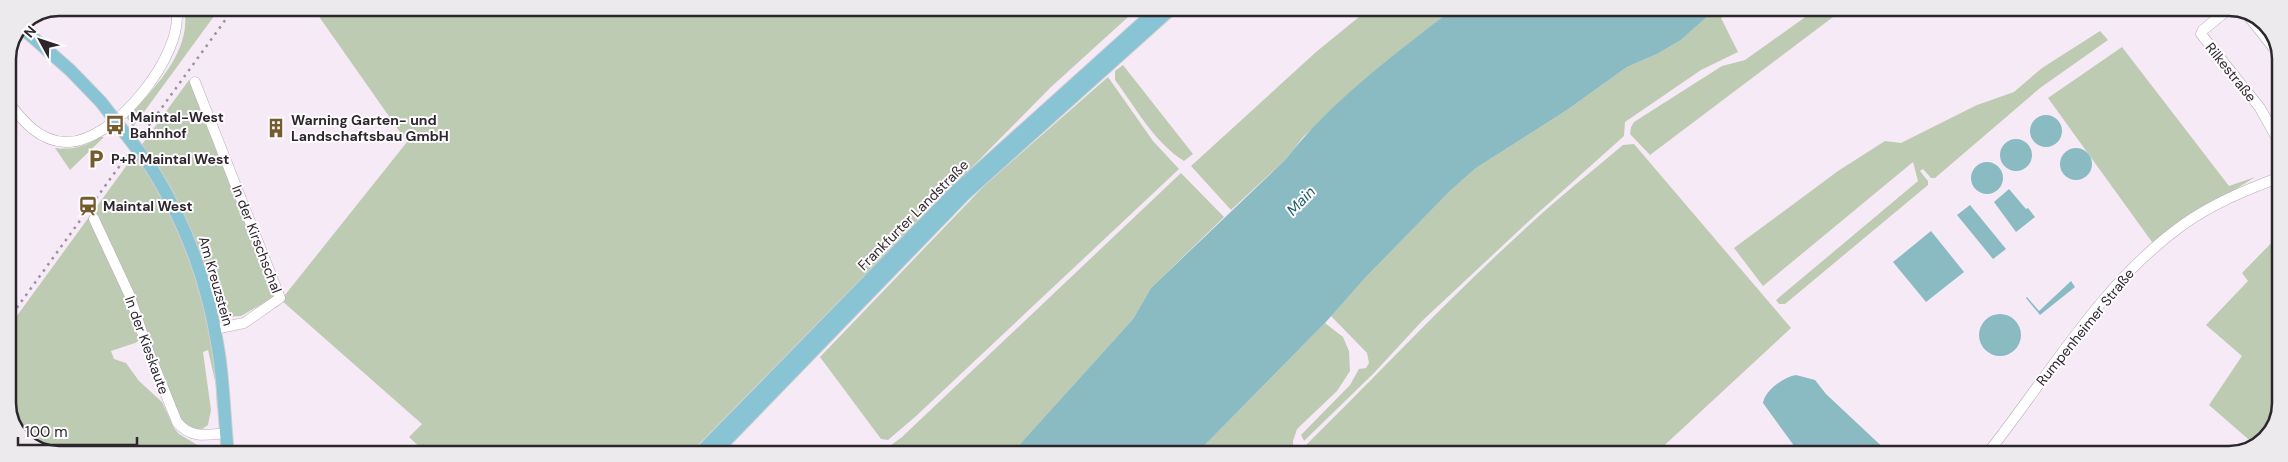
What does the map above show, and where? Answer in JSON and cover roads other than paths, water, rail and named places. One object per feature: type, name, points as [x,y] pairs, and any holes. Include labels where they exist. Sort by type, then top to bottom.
[{"type":"main road","name":"Frankfurter Landstraße","points":[[707,446],[957,190],[1150,16]]},
{"type":"main road","name":"Frankfurter Landstraße","points":[[720,446],[965,194],[1163,16]]},
{"type":"main road","name":"Am Kreuzstein","points":[[26,32],[70,70],[102,102],[164,188],[190,242],[202,277],[215,329],[221,368],[227,446]]},
{"type":"street","points":[[16,118],[49,139],[71,142],[97,134],[137,98],[163,62],[175,36],[176,16]]},
{"type":"street","name":"Rilkestraße","points":[[2220,16],[2202,30],[2201,34],[2260,108],[2272,130]]},
{"type":"street","points":[[2257,27],[2266,39]]},
{"type":"street","name":"In der Kirschschal","points":[[195,82],[280,298],[244,322],[215,329]]},
{"type":"street","name":"Rumpenheimer Straße","points":[[1993,446],[2069,343],[2115,287],[2149,252],[2184,224],[2212,206],[2272,180]]},
{"type":"street","name":"In der Kieskaute","points":[[94,219],[129,294],[148,350],[177,422],[183,430],[198,436],[226,433]]},
{"type":"water","name":"Main","points":[[1444,16],[1708,16],[1681,40],[1657,54],[1627,67],[1567,110],[1476,168],[1450,191],[1365,278],[1325,323],[1204,446],[1018,446],[1133,319],[1151,288],[1286,159],[1323,117],[1387,60]]},
{"type":"water","points":[[2046,115],[2052,116],[2057,120],[2061,125],[2061,137],[2057,142],[2052,146],[2046,147],[2040,146],[2035,142],[2031,137],[2030,131],[2031,125],[2035,120],[2040,116]]},
{"type":"water","points":[[2016,139],[2022,140],[2027,144],[2031,149],[2031,161],[2027,166],[2022,170],[2016,171],[2010,170],[2005,166],[2001,161],[2000,155],[2001,149],[2005,144],[2010,140]]},
{"type":"water","points":[[2076,148],[2082,149],[2087,153],[2091,158],[2091,170],[2087,175],[2082,179],[2076,180],[2070,179],[2065,175],[2061,170],[2060,164],[2061,158],[2065,153],[2070,149]]},
{"type":"water","points":[[1987,162],[1993,163],[1998,167],[2002,172],[2002,184],[1998,189],[1993,193],[1987,194],[1981,193],[1976,189],[1972,184],[1971,178],[1972,172],[1976,167],[1981,163]]},
{"type":"water","points":[[2009,189],[2035,217],[2016,232],[1994,202]]},
{"type":"water","points":[[1970,205],[2006,249],[1993,259],[1957,215]]},
{"type":"water","points":[[1931,231],[1964,272],[1926,302],[1893,262]]},
{"type":"water","points":[[2071,281],[2075,287],[2040,315],[2026,298],[2039,311]]},
{"type":"water","points":[[2000,314],[2015,320],[2021,335],[2015,350],[2000,356],[1985,350],[1979,335],[1985,320]]},
{"type":"water","points":[[1796,375],[1815,380],[1826,394],[1881,446],[1794,446],[1763,403],[1767,393],[1786,378]]},
{"type":"railway","points":[[16,309],[228,16]]},
{"type":"place","name":"Maintal-West Bahnhof","points":[[115,125]]},
{"type":"place","name":"Warning Garten- und Landschaftsbau GmbH","points":[[276,128]]},
{"type":"place","name":"P+R Maintal West","points":[[96,159]]},
{"type":"place","name":"Maintal West","points":[[88,206]]}]
